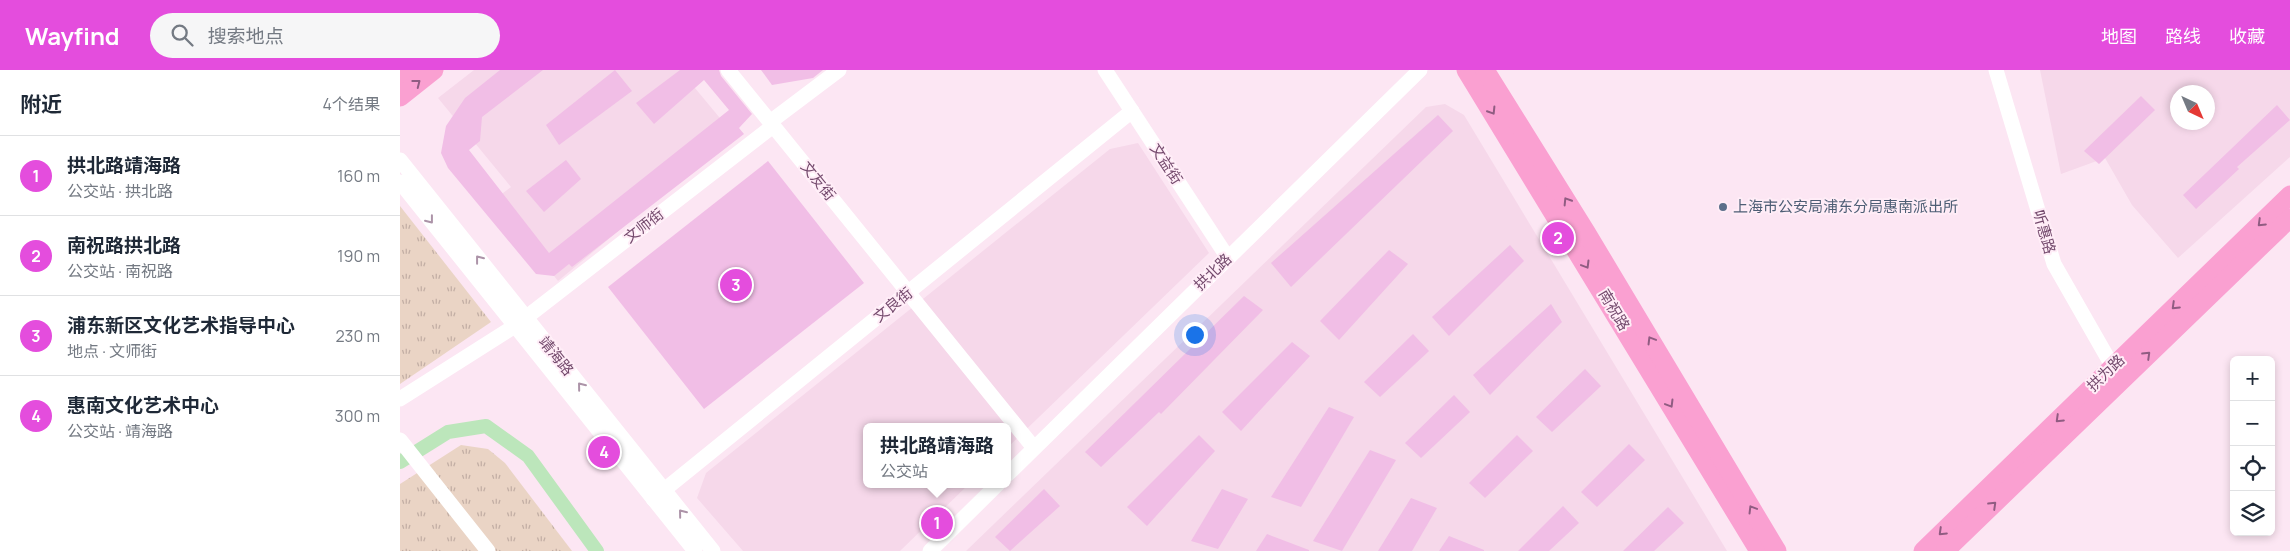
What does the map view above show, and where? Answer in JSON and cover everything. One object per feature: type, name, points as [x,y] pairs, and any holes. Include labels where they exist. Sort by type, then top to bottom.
[{"type":"main road","points":[[400,78],[410,70]]},
{"type":"main road","points":[[400,97],[434,70]]},
{"type":"main road","name":"南祝路","points":[[1466,70],[1759,551]]},
{"type":"main road","name":"南祝路","points":[[1485,70],[1591,240],[1777,551]]},
{"type":"main road","name":"拱为路","points":[[1945,551],[2117,374],[2239,256],[2290,195]]},
{"type":"main road","name":"拱为路","points":[[2239,256],[2290,218]]},
{"type":"main road","name":"拱为路","points":[[1922,551],[2117,374]]},
{"type":"street","name":"文友街","points":[[728,70],[1034,448]]},
{"type":"street","name":"文师街","points":[[400,399],[520,322],[839,70]]},
{"type":"street","name":"文益街","points":[[1105,70],[1228,258]]},
{"type":"street","name":"拱北路","points":[[1011,471],[1420,70]]},
{"type":"street","name":"听惠路","points":[[1996,70],[2054,264],[2117,374]]},
{"type":"street","name":"文良街","points":[[659,495],[1132,111]]},
{"type":"street","name":"靖海路","points":[[400,160],[520,322]]},
{"type":"street","name":"靖海路","points":[[400,182],[520,322],[659,495],[713,551]]},
{"type":"street","points":[[400,440],[488,551]]},
{"type":"street","points":[[930,551],[994,488]]},
{"type":"street","name":"靖海路","points":[[659,495],[695,551]]},
{"type":"shaded area","points":[[474,70],[680,70],[734,135],[558,281],[495,199],[511,187],[438,98]]},
{"type":"shaded area","points":[[2040,70],[2290,70],[2290,157],[2178,258],[2132,205],[2105,158],[2061,174]]},
{"type":"shaded area","points":[[1445,104],[1464,115],[1727,551],[966,551],[1426,107]]},
{"type":"shaded area","points":[[1138,143],[1209,253],[1011,444],[1011,423],[863,423],[863,488],[965,488],[900,551],[743,551],[697,498],[706,473],[1110,149]]},
{"type":"green space","points":[[400,206],[491,322],[400,384]]},
{"type":"green space","points":[[461,445],[488,449],[505,463],[572,551],[400,551],[400,484]]},
{"type":"building","points":[[500,70],[543,70],[482,117],[480,141],[469,150],[549,253],[729,110],[704,80],[654,124],[636,103],[680,70],[719,70],[721,76],[752,114],[739,128],[744,134],[572,267],[569,264],[554,276],[536,274],[448,168],[441,153],[446,126],[465,98]]},
{"type":"building","points":[[615,70],[632,91],[559,145],[546,125]]},
{"type":"building","points":[[761,70],[823,70],[813,78],[772,85]]},
{"type":"building","points":[[2141,96],[2155,110],[2099,164],[2084,151]]},
{"type":"building","points":[[2277,105],[2290,120],[2237,167],[2239,169],[2196,209],[2183,195]]},
{"type":"building","points":[[1438,115],[1453,131],[1291,287],[1271,263]]},
{"type":"building","points":[[566,160],[581,179],[544,212],[526,191]]},
{"type":"building","points":[[768,161],[864,283],[704,409],[608,287]]},
{"type":"building","points":[[1510,245],[1524,261],[1449,336],[1432,317]]},
{"type":"building","points":[[1389,250],[1408,264],[1339,340],[1320,321]]},
{"type":"building","points":[[1244,296],[1263,310],[1161,414],[1159,412],[1101,467],[1085,452]]},
{"type":"building","points":[[1551,304],[1562,322],[1490,395],[1473,375]]},
{"type":"building","points":[[1413,334],[1429,351],[1380,397],[1364,382]]},
{"type":"building","points":[[1292,342],[1310,356],[1241,431],[1222,412]]},
{"type":"building","points":[[1585,369],[1601,386],[1552,432],[1536,417]]},
{"type":"building","points":[[1454,395],[1470,412],[1421,458],[1405,443]]},
{"type":"building","points":[[1329,407],[1354,417],[1301,507],[1271,497]]},
{"type":"building","points":[[1199,435],[1215,451],[1147,526],[1127,507]]},
{"type":"building","points":[[1517,435],[1533,451],[1485,498],[1469,483]]},
{"type":"building","points":[[1629,444],[1645,460],[1597,507],[1581,492]]},
{"type":"building","points":[[1370,450],[1396,460],[1342,551],[1313,541]]},
{"type":"building","points":[[1044,489],[1060,506],[1010,551],[995,537]]},
{"type":"building","points":[[1222,489],[1248,499],[1218,549],[1191,541]]},
{"type":"building","points":[[1411,498],[1437,508],[1412,551],[1378,551]]},
{"type":"building","points":[[1563,506],[1579,523],[1549,551],[1518,551]]},
{"type":"building","points":[[1668,507],[1684,523],[1654,551],[1623,551]]},
{"type":"building","points":[[1267,534],[1309,550],[1309,551],[1256,551]]},
{"type":"building","points":[[1449,536],[1484,550],[1484,551],[1439,551]]},
{"type":"waterway","points":[[400,462],[448,432],[486,426],[528,456],[597,551]]},
{"type":"place","name":"上海市公安局浦东分局惠南派出所","points":[[1723,207]]},
{"type":"place","name":"南祝路拱北路","points":[[1558,238]]},
{"type":"place","name":"浦东新区文化艺术指导中心","points":[[736,285]]},
{"type":"place","name":"惠南文化艺术中心","points":[[604,452]]},
{"type":"place","name":"拱北路靖海路","points":[[937,523]]}]
